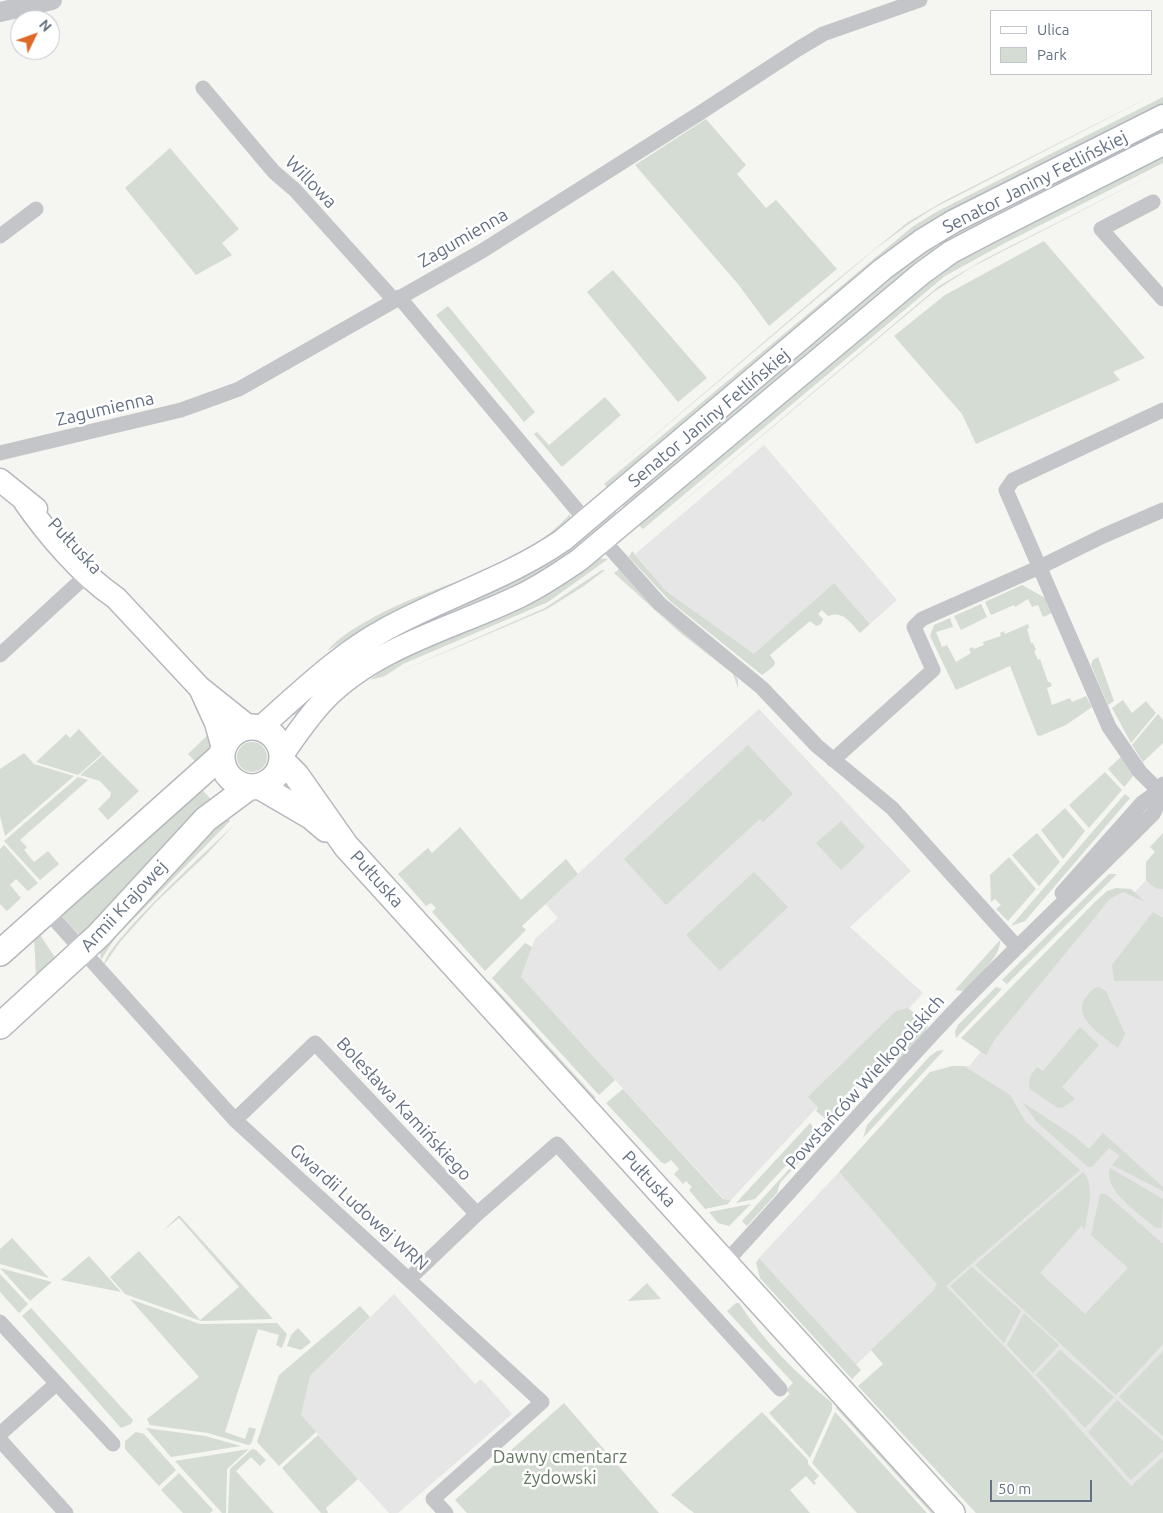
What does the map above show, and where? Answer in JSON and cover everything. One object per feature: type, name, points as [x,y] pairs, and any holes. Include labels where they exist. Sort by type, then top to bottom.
[{"type":"main road","name":"Senator Janiny Fetlińskiej","points":[[254,727],[348,652],[386,629],[536,559],[586,522],[883,269],[921,241],[954,221],[1163,116]]},
{"type":"main road","name":"Senator Janiny Fetlińskiej","points":[[282,758],[300,728],[324,699],[362,669],[394,650],[534,589],[579,560],[922,272],[951,252],[983,235],[1163,144]]},
{"type":"main road","name":"Pułtuska","points":[[0,480],[25,502],[50,517],[64,531],[108,581],[116,598]]},
{"type":"main road","name":"Pułtuska","points":[[25,502],[41,526],[101,588],[116,598],[199,687],[254,727]]},
{"type":"main road","name":"Pułtuska","points":[[199,687],[216,723],[223,752]]},
{"type":"main road","points":[[0,953],[223,752],[236,732],[254,727],[273,735],[278,741],[282,758],[277,774],[266,784],[254,787],[235,782],[225,770],[223,752]]},
{"type":"main road","name":"Pułtuska","points":[[282,758],[346,846],[952,1513]]},
{"type":"main road","name":"Pułtuska","points":[[254,787],[312,817],[346,846]]},
{"type":"main road","name":"Armii Krajowej","points":[[0,1026],[83,951],[206,819],[254,787]]},
{"type":"street","points":[[0,12],[52,0]]},
{"type":"street","name":"Zagumienna","points":[[0,453],[181,410],[214,399],[257,380],[482,251],[700,114],[798,48],[823,34],[920,0]]},
{"type":"street","name":"Willowa","points":[[203,88],[274,172],[295,190],[396,299],[586,522]]},
{"type":"street","points":[[1153,202],[1101,229],[1163,299]]},
{"type":"street","points":[[0,236],[36,210]]},
{"type":"street","points":[[1161,787],[1140,772],[1109,727],[1006,490],[1014,480],[1163,410]]},
{"type":"street","points":[[833,760],[933,670],[914,627],[922,618],[1040,567],[1103,536],[1163,510]]},
{"type":"street","points":[[603,540],[660,604],[762,688],[833,760],[877,794],[907,822],[1016,947]]},
{"type":"street","points":[[0,655],[88,574]]},
{"type":"street","name":"Powstańców Wielkopolskich","points":[[725,1263],[940,1026],[1034,928],[1077,874],[1142,803],[1161,787]]},
{"type":"street","name":"Gwardii Ludowej WRN","points":[[47,911],[235,1120],[410,1278],[542,1402],[433,1499],[446,1513]]},
{"type":"street","name":"Bolesława Kamińskiego","points":[[235,1120],[315,1043],[477,1214]]},
{"type":"street","points":[[410,1278],[477,1214],[557,1144],[780,1389]]},
{"type":"street","points":[[0,1322],[113,1444]]},
{"type":"street","points":[[0,1434],[56,1384]]},
{"type":"street","points":[[0,1440],[66,1513]]},
{"type":"shaded area","points":[[764,445],[897,600],[870,624],[834,583],[754,655],[666,591],[635,554]]},
{"type":"shaded area","points":[[759,709],[911,871],[850,927],[923,993],[731,1200],[724,1199],[521,977],[535,939],[558,918],[546,904],[645,811]]},
{"type":"shaded area","points":[[1163,843],[1163,1513],[1135,1513],[933,1292],[856,1365],[759,1258],[839,1172],[938,1284],[952,1066],[969,1066],[980,1053],[979,1038],[1120,889],[1135,892],[1146,880],[1146,862]]},
{"type":"shaded area","points":[[394,1294],[475,1384],[481,1379],[512,1414],[398,1513],[389,1513],[300,1415],[310,1376]]},
{"type":"green space","points":[[1163,90],[934,208],[909,224],[874,250],[601,481],[827,288],[908,222],[946,200]]},
{"type":"green space","points":[[1163,97],[1163,106],[942,220],[611,492],[604,484],[912,227],[938,211]]},
{"type":"green space","points":[[706,119],[746,165],[737,174],[766,208],[776,200],[837,269],[769,326],[738,284],[635,165]]},
{"type":"green space","points":[[1163,125],[1163,136],[971,233],[627,511],[620,503],[901,266],[946,235]]},
{"type":"green space","points":[[170,148],[239,229],[222,243],[232,255],[196,275],[125,188]]},
{"type":"green space","points":[[1163,152],[1163,163],[1005,243],[945,276],[643,529],[636,522],[927,277]]},
{"type":"green space","points":[[1163,169],[972,267],[935,291],[646,533],[939,286],[985,259]]},
{"type":"green space","points":[[1044,241],[1145,358],[1113,372],[1120,380],[976,444],[962,414],[894,336],[945,295]]},
{"type":"green space","points":[[613,270],[707,378],[678,402],[587,292]]},
{"type":"green space","points":[[448,306],[535,412],[524,422],[436,315]]},
{"type":"green space","points":[[605,397],[621,415],[562,467],[534,434],[537,432],[549,445]]},
{"type":"green space","points":[[614,509],[619,516],[581,550],[297,718],[291,711],[356,656]]},
{"type":"green space","points":[[570,514],[570,521],[559,535],[327,651],[352,630],[394,607],[501,563],[526,550],[549,534]]},
{"type":"green space","points":[[632,551],[666,591],[754,654],[834,583],[870,624],[860,633],[846,618],[838,615],[828,616],[822,610],[818,614],[823,619],[821,624],[816,626],[810,621],[770,655],[775,662],[774,666],[762,675],[670,601],[629,557]]},
{"type":"green space","points":[[596,558],[608,559],[548,602],[403,664],[385,676],[370,680],[396,658]]},
{"type":"green space","points":[[619,569],[659,613],[734,673],[738,680],[738,688],[733,674],[678,631],[614,573]]},
{"type":"green space","points":[[602,570],[605,570],[584,586],[547,609],[401,671],[545,608]]},
{"type":"green space","points":[[1022,585],[1047,599],[1052,613],[1043,617],[1038,605],[1032,607],[1028,599],[1015,607],[1014,605],[991,615],[985,602]]},
{"type":"green space","points":[[981,604],[987,617],[961,630],[954,616]]},
{"type":"green space","points":[[950,618],[953,627],[936,632],[942,647],[947,645],[956,662],[971,653],[969,649],[984,645],[983,642],[1001,636],[1000,633],[1004,631],[1005,634],[1028,624],[1029,628],[1027,629],[1031,643],[1033,643],[1036,650],[1034,651],[1038,660],[1040,659],[1048,682],[1052,686],[1047,688],[1052,705],[1070,698],[1072,702],[1086,696],[1092,707],[1066,725],[1040,736],[1037,735],[1010,666],[956,690],[930,636],[934,625]]},
{"type":"green space","points":[[1098,657],[1114,701],[1108,705],[1091,665],[1093,660]]},
{"type":"green space","points":[[1123,700],[1132,713],[1146,701],[1156,713],[1131,743],[1112,708]]},
{"type":"green space","points":[[1158,714],[1163,720],[1163,743],[1143,762],[1132,745]]},
{"type":"green space","points":[[79,729],[102,754],[78,775],[36,762],[66,734],[70,738]]},
{"type":"green space","points":[[211,732],[211,749],[198,764],[188,754]]},
{"type":"green space","points":[[252,742],[263,746],[267,757],[263,768],[252,772],[241,768],[237,757],[241,746]]},
{"type":"green space","points":[[748,745],[793,794],[763,822],[760,819],[666,905],[624,859]]},
{"type":"green space","points":[[24,753],[34,764],[74,776],[5,836],[0,816],[0,769]]},
{"type":"green space","points":[[103,755],[139,791],[108,820],[98,809],[110,797],[111,793],[100,781],[80,775]]},
{"type":"green space","points":[[1122,756],[1135,774],[1124,787],[1108,769]]},
{"type":"green space","points":[[1105,772],[1122,790],[1089,828],[1069,805]]},
{"type":"green space","points":[[78,777],[88,780],[20,840],[27,847],[24,850],[34,862],[48,851],[59,864],[40,880],[4,841]]},
{"type":"green space","points":[[199,786],[214,803],[81,937],[61,915]]},
{"type":"green space","points":[[1125,794],[1130,798],[1025,921],[1011,926]]},
{"type":"green space","points":[[1065,808],[1085,831],[1063,859],[1041,830]]},
{"type":"green space","points":[[224,814],[230,821],[115,938],[101,960],[100,950]]},
{"type":"green space","points":[[841,821],[865,847],[841,870],[816,843]]},
{"type":"green space","points":[[234,825],[206,855],[156,902],[120,942],[104,965],[109,954],[140,917]]},
{"type":"green space","points":[[460,827],[521,900],[566,859],[578,874],[522,926],[526,930],[485,971],[432,912],[436,908],[431,903],[426,906],[398,874],[428,848],[432,853]]},
{"type":"green space","points":[[1037,833],[1060,862],[1039,886],[1012,855]]},
{"type":"green space","points":[[1163,833],[1163,889],[1158,889],[1146,880],[1146,862],[1155,852],[1150,847]]},
{"type":"green space","points":[[4,845],[38,883],[28,891],[16,879],[10,885],[21,898],[7,911],[0,904],[0,849]]},
{"type":"green space","points":[[1009,857],[1036,889],[1008,921],[996,909],[1001,905],[995,899],[991,902],[990,875]]},
{"type":"green space","points":[[754,872],[788,907],[720,971],[686,935]]},
{"type":"green space","points":[[1109,874],[1117,874],[1007,984],[1002,980]]},
{"type":"green space","points":[[1116,888],[1131,889],[1145,902],[1123,892],[1110,899],[995,1039],[986,1055],[961,1038],[1095,902],[1107,891]]},
{"type":"green space","points":[[1153,912],[1163,918],[1163,981],[1114,981],[1112,965]]},
{"type":"green space","points":[[38,932],[58,962],[36,977],[34,935]]},
{"type":"green space","points":[[1000,940],[997,953],[986,967],[964,991],[955,990]]},
{"type":"green space","points":[[525,943],[532,947],[521,977],[615,1080],[599,1095],[492,978]]},
{"type":"green space","points":[[489,981],[596,1098],[593,1100],[487,983]]},
{"type":"green space","points":[[996,987],[1002,989],[956,1038],[955,1031],[958,1025]]},
{"type":"green space","points":[[1099,987],[1106,991],[1125,1034],[1118,1048],[1090,1025],[1082,1011],[1087,996],[1091,991]]},
{"type":"green space","points":[[908,1008],[922,1019],[828,1121],[816,1111],[818,1107],[808,1097],[896,1011]]},
{"type":"green space","points":[[926,1021],[928,1026],[923,1035],[899,1061],[890,1060]]},
{"type":"green space","points":[[1080,1027],[1099,1045],[1062,1087],[1075,1099],[1062,1108],[1056,1107],[1030,1089],[1029,1080],[1037,1067],[1043,1071]]},
{"type":"green space","points":[[944,1050],[863,1138],[867,1125],[930,1056],[937,1051]]},
{"type":"green space","points":[[952,1066],[964,1066],[1010,1095],[1025,1121],[1080,1170],[946,1286],[1032,1376],[1131,1486],[1163,1457],[1163,1513],[976,1513],[858,1386],[883,1364],[871,1350],[933,1291],[937,1284],[839,1172],[930,1072]]},
{"type":"green space","points":[[623,1089],[723,1199],[731,1200],[728,1204],[705,1209],[689,1190],[692,1187],[686,1181],[683,1184],[674,1174],[679,1169],[671,1160],[665,1164],[661,1162],[606,1103]]},
{"type":"green space","points":[[1022,1102],[1074,1136],[1089,1149],[1103,1133],[1163,1187],[1163,1191],[1112,1165],[1120,1156],[1109,1148],[1092,1167],[1088,1167],[1037,1122]]},
{"type":"green space","points":[[810,1123],[817,1132],[755,1199],[736,1203]]},
{"type":"green space","points":[[821,1134],[822,1137],[780,1183],[777,1193],[747,1226],[742,1221]]},
{"type":"green space","points":[[1110,1168],[1163,1199],[1162,1228],[1156,1228],[1117,1193],[1109,1176]]},
{"type":"green space","points":[[1083,1172],[1087,1177],[1090,1191],[1085,1229],[1081,1226],[1040,1273],[1085,1314],[1128,1268],[1091,1235],[1100,1194],[1106,1194],[1163,1244],[1163,1344],[1116,1395],[975,1265]]},
{"type":"green space","points":[[751,1204],[729,1226],[718,1223],[709,1212]]},
{"type":"green space","points":[[178,1216],[273,1319],[201,1321],[125,1294],[110,1277],[139,1251],[200,1320],[239,1287],[179,1218],[163,1231]]},
{"type":"green space","points":[[12,1238],[49,1278],[0,1264],[0,1249]]},
{"type":"green space","points":[[89,1256],[121,1292],[61,1280]]},
{"type":"green space","points":[[759,1258],[861,1370],[852,1379],[760,1278],[756,1263]]},
{"type":"green space","points":[[972,1267],[1021,1311],[1004,1343],[950,1286]]},
{"type":"green space","points":[[0,1268],[52,1282],[30,1301]]},
{"type":"green space","points":[[0,1274],[28,1304],[19,1313],[0,1292]]},
{"type":"green space","points":[[647,1283],[661,1299],[628,1301]]},
{"type":"green space","points":[[130,1299],[200,1324],[277,1323],[287,1334],[282,1348],[276,1345],[279,1335],[258,1329],[225,1432],[245,1439],[249,1427],[256,1429],[251,1444],[248,1445],[208,1433],[150,1425],[147,1419],[199,1377]]},
{"type":"green space","points":[[736,1303],[739,1303],[759,1331],[782,1357],[832,1403],[832,1410],[810,1458],[769,1413],[790,1394],[786,1390],[793,1383],[727,1311]]},
{"type":"green space","points":[[360,1306],[370,1317],[310,1376],[301,1415],[316,1432],[279,1466],[257,1442],[279,1375]]},
{"type":"green space","points":[[31,1308],[133,1420],[131,1424],[121,1428],[22,1316]]},
{"type":"green space","points":[[1024,1313],[1059,1345],[1033,1373],[1007,1345]]},
{"type":"green space","points":[[298,1328],[311,1342],[301,1350],[287,1346],[291,1335]]},
{"type":"green space","points":[[1060,1350],[1114,1397],[1085,1428],[1036,1375]]},
{"type":"green space","points":[[1163,1351],[1163,1436],[1119,1397]]},
{"type":"green space","points":[[1117,1400],[1163,1441],[1163,1451],[1131,1480],[1088,1432]]},
{"type":"green space","name":"Dawny cmentarz żydowski","points":[[564,1403],[659,1513],[467,1513],[455,1500]]},
{"type":"green space","points":[[839,1403],[939,1513],[931,1513],[836,1408]]},
{"type":"green space","points":[[762,1412],[808,1460],[808,1464],[819,1476],[814,1481],[816,1483],[814,1485],[806,1476],[790,1490],[810,1513],[694,1513],[671,1495]]},
{"type":"green space","points":[[835,1412],[927,1513],[857,1513],[812,1463]]},
{"type":"green space","points":[[146,1428],[205,1436],[241,1446],[171,1457]]},
{"type":"green space","points":[[136,1432],[144,1434],[176,1470],[159,1486],[125,1449],[125,1441]]},
{"type":"green space","points":[[318,1435],[358,1479],[326,1508],[328,1513],[321,1513],[282,1468]]},
{"type":"green space","points":[[249,1449],[227,1469],[226,1513],[222,1513],[175,1461]]},
{"type":"green space","points":[[252,1449],[256,1450],[266,1460],[260,1466],[251,1457],[236,1471],[274,1513],[228,1513],[230,1469]]},
{"type":"green space","points":[[179,1473],[213,1510],[210,1513],[183,1513],[161,1490]]}]
